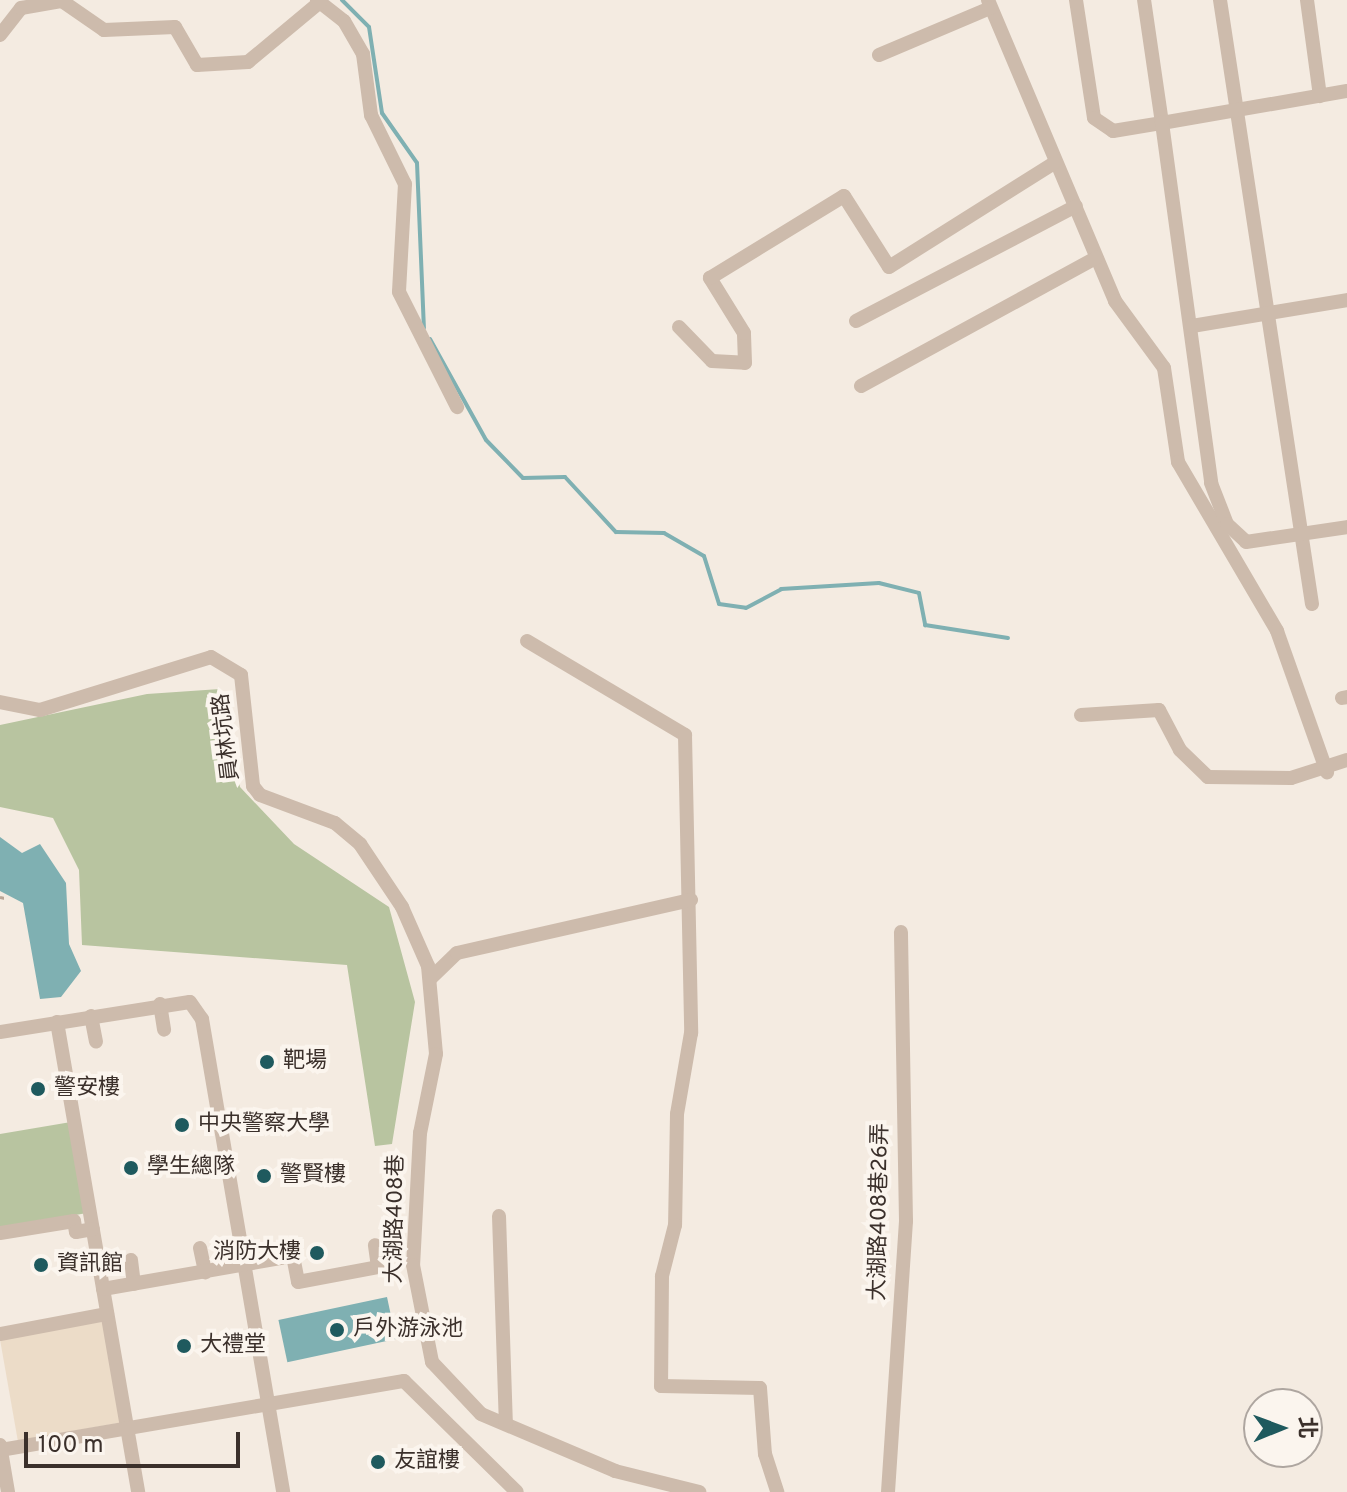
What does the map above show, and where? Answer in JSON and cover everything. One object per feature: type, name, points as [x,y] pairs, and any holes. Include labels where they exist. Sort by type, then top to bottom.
[{"type":"street","points":[[1076,0],[1094,118],[1113,131],[1347,91]]},
{"type":"street","points":[[1144,0],[1192,326],[1211,483],[1227,524],[1246,542],[1347,527]]},
{"type":"street","points":[[1220,0],[1312,604]]},
{"type":"street","points":[[1307,0],[1320,96]]},
{"type":"street","points":[[0,35],[21,8],[62,1],[104,30],[175,27],[197,65],[248,62],[319,1],[344,21],[363,54],[371,115],[405,184],[399,292],[457,407]]},
{"type":"street","points":[[879,55],[989,4],[1115,301],[1164,368],[1178,462],[1277,631],[1314,751],[1327,772]]},
{"type":"street","points":[[679,327],[712,361],[745,363],[744,333],[710,278],[844,196],[889,267],[1054,163]]},
{"type":"street","points":[[856,321],[1076,206]]},
{"type":"street","points":[[861,386],[1096,258]]},
{"type":"street","points":[[1192,326],[1347,300]]},
{"type":"street","points":[[527,641],[685,735],[691,900],[691,1033],[677,1114],[675,1225],[662,1276],[661,1386],[760,1388],[765,1454],[777,1492]]},
{"type":"street","name":"員林坑路","points":[[0,702],[40,710],[190,661],[211,657],[228,664],[249,702],[253,786],[267,799],[335,823],[360,844],[402,907],[429,972]]},
{"type":"street","points":[[1081,715],[1159,710],[1180,750],[1208,777],[1327,772],[1347,760]]},
{"type":"street","points":[[429,972],[468,950],[691,900]]},
{"type":"street","name":"大湖路408巷26弄","points":[[888,1492],[906,1221],[901,932]]},
{"type":"street","name":"大湖路408巷","points":[[429,972],[436,1054],[414,1204],[419,1317],[432,1362],[481,1414],[660,1488],[699,1492]]},
{"type":"street","points":[[0,1032],[183,1000],[199,1011],[283,1492]]},
{"type":"street","points":[[160,1004],[164,1030]]},
{"type":"street","points":[[91,1016],[96,1042]]},
{"type":"street","points":[[57,1022],[138,1492]]},
{"type":"street","points":[[499,1216],[506,1424]]},
{"type":"street","points":[[0,1233],[74,1221],[76,1232],[93,1229]]},
{"type":"street","points":[[103,1289],[293,1256],[298,1282],[378,1267],[375,1245]]},
{"type":"street","points":[[200,1248],[205,1272]]},
{"type":"street","points":[[131,1260],[134,1284]]},
{"type":"street","points":[[0,1334],[107,1314]]},
{"type":"street","points":[[8,1492],[0,1449],[404,1381],[517,1492]]},
{"type":"green space","points":[[220,689],[240,787],[294,844],[389,907],[415,1002],[392,1144],[375,1146],[347,965],[82,945],[79,870],[53,818],[0,807],[0,725],[147,694]]},
{"type":"green space","points":[[71,1122],[87,1213],[0,1228],[0,1134]]},
{"type":"shaded area","points":[[103,1319],[121,1422],[18,1441],[0,1337]]},
{"type":"water","points":[[0,837],[22,853],[40,844],[66,883],[69,944],[81,971],[61,997],[40,999],[23,903],[0,891]]},
{"type":"water","name":"戶外游泳池","points":[[387,1297],[396,1339],[287,1362],[278,1320]]},
{"type":"waterway","points":[[342,0],[369,27],[382,113],[417,163],[424,328]]},
{"type":"waterway","points":[[430,339],[486,440],[523,478],[565,477],[616,532],[664,533],[704,556],[719,604],[746,608],[781,589],[879,583],[919,593],[925,625],[1008,638]]},
{"type":"place","name":"靶場","points":[[267,1062]]},
{"type":"place","name":"警安樓","points":[[38,1089]]},
{"type":"place","name":"中央警察大學","points":[[182,1125]]},
{"type":"place","name":"學生總隊","points":[[131,1168]]},
{"type":"place","name":"警賢樓","points":[[264,1176]]},
{"type":"place","name":"消防大樓","points":[[317,1253]]},
{"type":"place","name":"資訊館","points":[[41,1265]]},
{"type":"place","name":"戶外游泳池","points":[[337,1330]]},
{"type":"place","name":"大禮堂","points":[[184,1346]]},
{"type":"place","name":"友誼樓","points":[[378,1462]]}]
